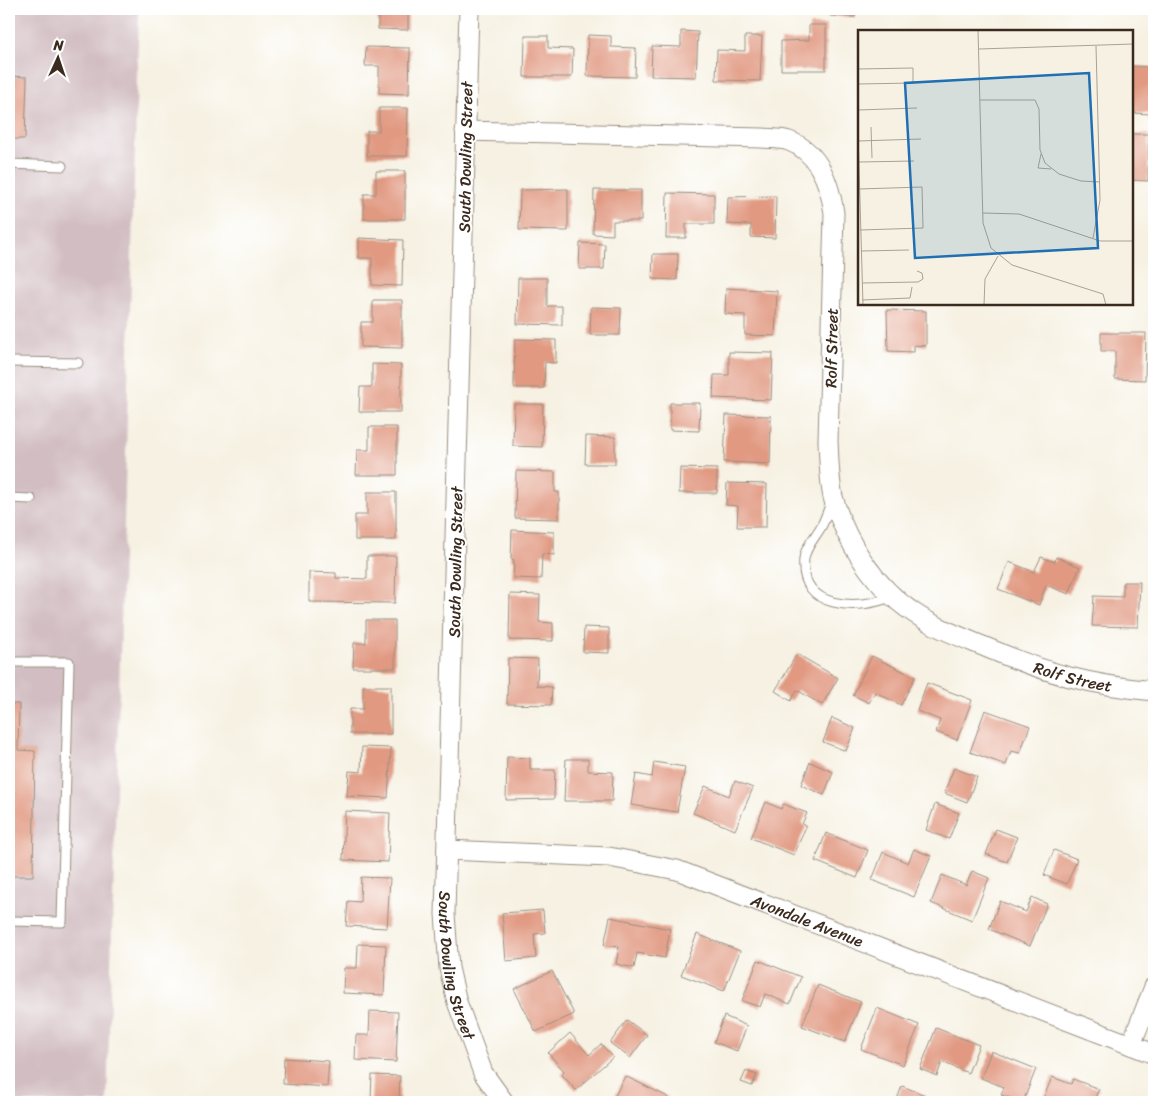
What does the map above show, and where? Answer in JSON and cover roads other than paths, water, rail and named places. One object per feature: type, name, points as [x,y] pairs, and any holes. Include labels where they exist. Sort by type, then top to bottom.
[{"type":"street","name":"South Dowling Street","points":[[469,9],[445,914],[449,968],[457,1002],[483,1073],[504,1102]]},
{"type":"street","name":"Rolf Street","points":[[465,131],[762,138],[789,141],[810,154],[828,184],[834,213],[828,441],[833,497],[856,552],[874,576],[893,596],[914,613],[940,628],[1038,669],[1080,681],[1154,691]]},
{"type":"street","name":"Avondale Avenue","points":[[447,850],[609,857],[677,870],[1154,1054]]},
{"type":"street","points":[[1131,1046],[1154,987]]},
{"type":"lane","points":[[9,164],[62,166]]},
{"type":"lane","points":[[9,362],[78,363]]},
{"type":"lane","points":[[833,497],[822,526],[804,556],[804,572],[808,586],[817,596],[839,604],[884,600],[893,596]]},
{"type":"lane","points":[[9,498],[30,498]]},
{"type":"lane","points":[[9,662],[69,662],[62,922],[9,922]]}]
